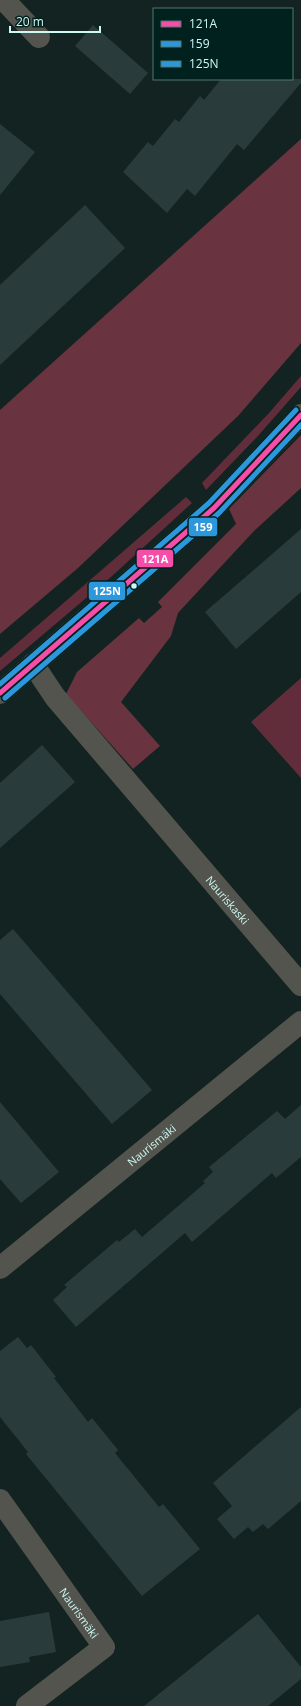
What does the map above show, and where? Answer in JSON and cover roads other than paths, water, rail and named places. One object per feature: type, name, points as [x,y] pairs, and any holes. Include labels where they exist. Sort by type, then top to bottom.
[{"type":"street","points":[[4,0],[39,37]]},
{"type":"street","points":[[0,693],[214,508],[301,415]]},
{"type":"street","name":"Nauriskaski","points":[[33,664],[55,697],[301,986]]},
{"type":"street","name":"Naurismäki","points":[[0,1268],[301,1022]]},
{"type":"street","name":"Naurismäki","points":[[0,1500],[104,1646],[27,1706]]}]
